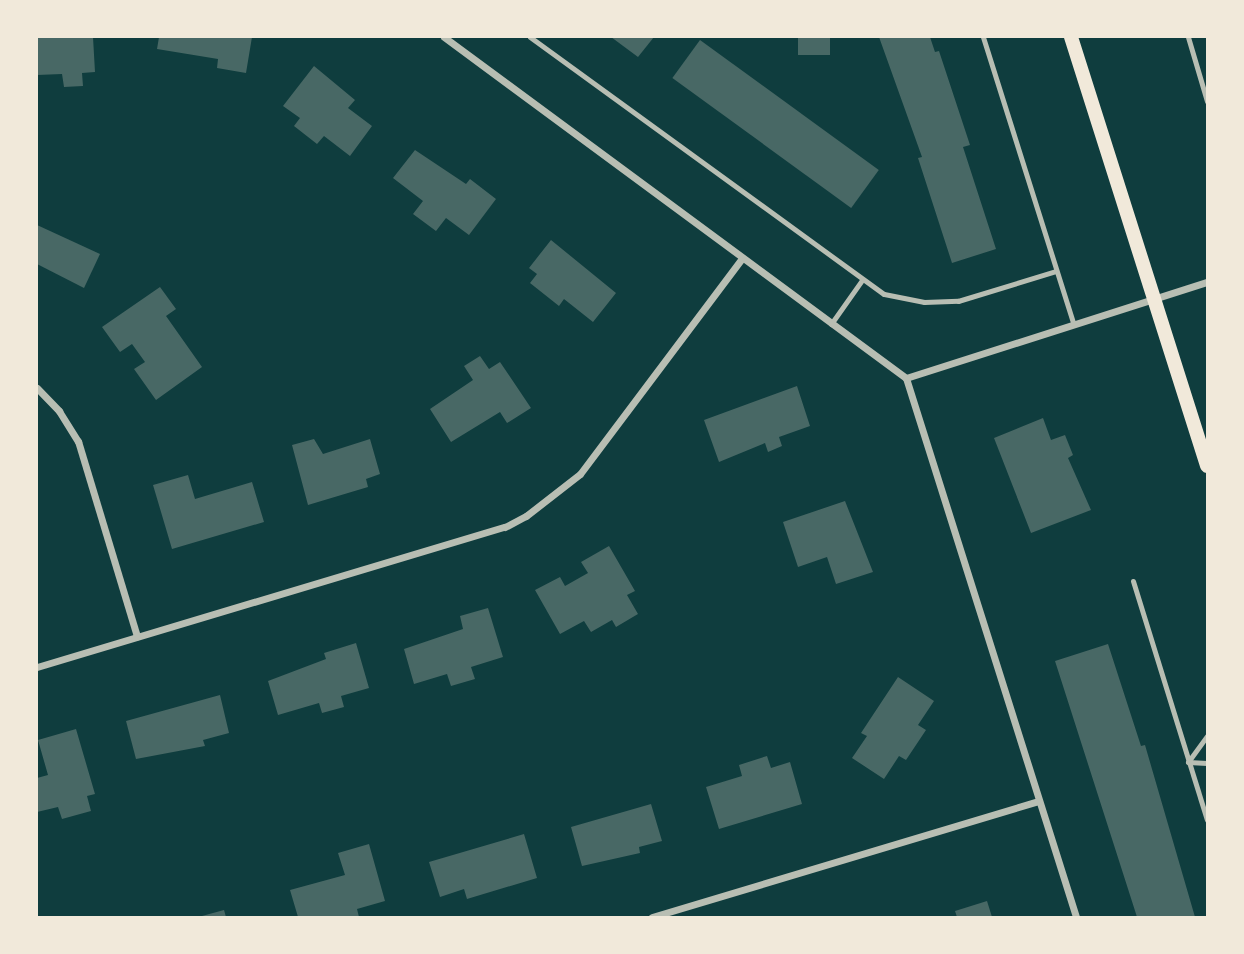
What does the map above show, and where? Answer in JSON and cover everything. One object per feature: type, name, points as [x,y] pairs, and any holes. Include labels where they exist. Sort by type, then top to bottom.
[{"type":"main road","points":[[1071,37],[1207,466]]},
{"type":"street","points":[[444,37],[906,378],[1076,917]]},
{"type":"street","points":[[37,667],[505,527],[536,510],[580,474],[742,258]]},
{"type":"street","points":[[906,378],[1207,282]]},
{"type":"street","points":[[37,388],[59,411],[78,441],[137,636]]},
{"type":"street","points":[[652,917],[1039,801]]},
{"type":"lane","points":[[530,37],[884,294],[924,302],[958,301],[1056,271]]},
{"type":"lane","points":[[984,37],[1074,325]]},
{"type":"lane","points":[[1188,37],[1207,101]]},
{"type":"lane","points":[[831,324],[862,280]]},
{"type":"lane","points":[[1133,581],[1207,820]]},
{"type":"lane","points":[[1188,762],[1207,736]]},
{"type":"lane","points":[[1188,762],[1207,763]]},
{"type":"building","points":[[37,37],[93,37],[95,72],[82,73],[83,86],[64,87],[62,74],[37,75]]},
{"type":"building","points":[[159,37],[252,37],[246,73],[217,68],[218,59],[157,49]]},
{"type":"building","points":[[611,37],[654,37],[638,57]]},
{"type":"building","points":[[798,37],[830,37],[830,55],[798,55]]},
{"type":"building","points":[[879,37],[930,37],[935,52],[939,51],[970,145],[963,147],[996,249],[952,263],[918,158],[922,157]]},
{"type":"building","points":[[700,40],[879,170],[851,208],[672,78]]},
{"type":"building","points":[[314,66],[355,100],[348,108],[372,126],[350,156],[324,136],[317,144],[294,126],[300,118],[283,106]]},
{"type":"building","points":[[415,150],[466,184],[470,179],[496,199],[469,235],[446,218],[436,231],[413,214],[423,201],[393,178]]},
{"type":"building","points":[[37,225],[100,254],[84,288],[37,264]]},
{"type":"building","points":[[551,240],[616,293],[593,322],[564,299],[559,306],[530,283],[537,274],[529,268]]},
{"type":"building","points":[[160,287],[176,309],[166,316],[202,367],[156,400],[134,369],[145,362],[132,344],[120,352],[102,327]]},
{"type":"building","points":[[480,356],[489,369],[500,362],[531,408],[507,423],[500,412],[451,442],[430,409],[473,380],[464,366]]},
{"type":"building","points":[[797,386],[810,426],[779,437],[782,446],[768,452],[765,443],[719,462],[704,420]]},
{"type":"building","points":[[1043,418],[1051,440],[1065,435],[1073,455],[1068,458],[1091,510],[1031,533],[994,438]]},
{"type":"building","points":[[314,439],[323,454],[370,439],[380,474],[366,479],[368,487],[308,505],[292,445]]},
{"type":"building","points":[[188,475],[195,499],[252,482],[264,522],[172,549],[153,485]]},
{"type":"building","points":[[845,501],[873,572],[836,584],[827,557],[798,567],[783,522]]},
{"type":"building","points":[[609,546],[635,591],[627,595],[638,614],[616,627],[612,620],[591,632],[584,621],[560,634],[535,590],[560,577],[565,586],[588,573],[581,562]]},
{"type":"building","points":[[488,608],[503,657],[471,667],[475,679],[451,686],[447,674],[414,684],[404,649],[463,629],[460,616]]},
{"type":"building","points":[[356,643],[369,688],[341,696],[344,707],[322,713],[319,703],[278,715],[268,681],[326,659],[324,653]]},
{"type":"building","points":[[1108,644],[1141,746],[1145,745],[1195,917],[1137,917],[1055,661]]},
{"type":"building","points":[[898,677],[934,701],[918,725],[926,730],[906,760],[899,756],[884,779],[852,758],[867,736],[861,733]]},
{"type":"building","points":[[220,695],[229,733],[203,740],[205,746],[136,759],[126,721]]},
{"type":"building","points":[[76,729],[95,794],[87,796],[91,811],[62,819],[58,807],[37,812],[37,778],[48,775],[38,740]]},
{"type":"building","points":[[767,756],[771,768],[790,762],[802,804],[719,829],[706,787],[742,776],[739,765]]},
{"type":"building","points":[[651,804],[662,841],[639,847],[640,853],[582,866],[571,827]]},
{"type":"building","points":[[524,834],[537,878],[467,899],[464,889],[440,897],[429,862]]},
{"type":"building","points":[[369,844],[385,901],[357,909],[359,917],[298,917],[290,890],[345,875],[338,853]]},
{"type":"building","points":[[987,901],[992,917],[957,917],[955,911]]},
{"type":"building","points":[[224,910],[226,917],[202,917],[202,916]]}]
